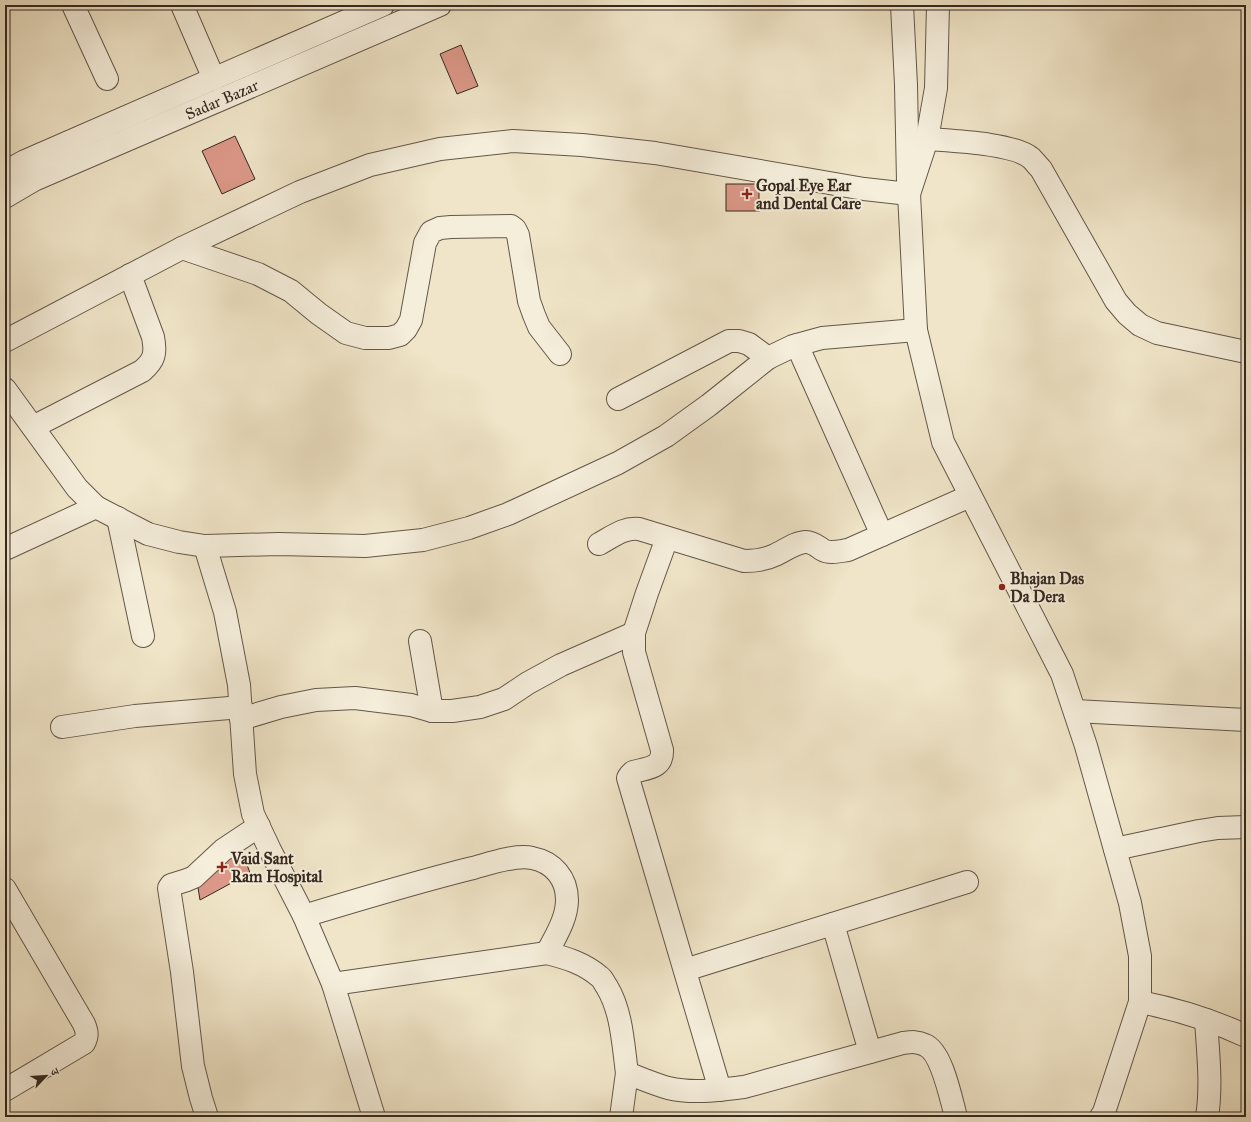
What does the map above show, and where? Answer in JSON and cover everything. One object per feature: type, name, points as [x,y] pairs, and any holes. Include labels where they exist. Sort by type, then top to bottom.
[{"type":"street","points":[[73,5],[107,78]]},
{"type":"street","points":[[182,5],[214,78]]},
{"type":"street","points":[[5,172],[25,161],[383,5]]},
{"type":"street","name":"Sadar Bazar","points":[[5,197],[34,180],[440,5]]},
{"type":"street","points":[[902,5],[916,330],[943,442],[1062,674],[1086,746],[1115,848],[1130,903],[1140,956],[1140,1002],[1104,1112],[1101,1117]]},
{"type":"street","points":[[909,194],[927,139],[936,88],[938,5]]},
{"type":"street","points":[[927,139],[998,146],[1016,150],[1030,157],[1041,169],[1116,301],[1127,314],[1140,325],[1157,332],[1246,352]]},
{"type":"street","points":[[5,340],[182,248],[300,192],[370,165],[440,149],[513,141],[582,144],[655,153],[864,190],[909,194]]},
{"type":"street","points":[[182,248],[258,274],[291,291],[319,314],[346,333],[365,338],[389,338],[400,335],[411,320],[425,243],[431,232],[440,228],[451,227],[511,226],[515,229],[518,236],[529,301],[534,315],[539,327],[560,354]]},
{"type":"street","points":[[33,427],[142,371],[149,365],[154,355],[155,348],[153,337],[130,275]]},
{"type":"street","points":[[5,389],[77,488],[96,507],[148,534],[179,542],[205,546],[278,544],[365,546],[423,540],[470,528],[508,514],[618,463],[666,436],[768,358],[797,345],[822,338],[916,330]]},
{"type":"street","points":[[618,399],[729,341],[739,341],[749,344],[768,358]]},
{"type":"street","points":[[797,345],[882,535]]},
{"type":"street","points":[[599,544],[625,530],[632,528],[744,561],[760,561],[798,544],[807,542],[816,545],[824,551],[836,552],[848,550],[970,496]]},
{"type":"street","points":[[5,549],[96,507]]},
{"type":"street","points":[[118,518],[143,636]]},
{"type":"street","points":[[667,538],[634,633],[634,652],[662,750],[662,756],[661,761],[656,765],[633,772],[628,778],[720,1090]]},
{"type":"street","points":[[205,546],[225,612],[239,685],[245,774],[253,814],[304,916],[333,984],[374,1117]]},
{"type":"street","points":[[62,727],[135,716],[241,713],[316,700],[355,698],[411,705],[432,711],[452,711],[480,707],[504,700],[528,683],[561,665],[634,633]]},
{"type":"street","points":[[420,641],[432,711]]},
{"type":"street","points":[[1075,711],[1246,720]]},
{"type":"street","points":[[207,1117],[193,1066],[182,972],[169,888],[171,885],[194,877],[223,850],[259,826]]},
{"type":"street","points":[[1115,848],[1199,831],[1218,828],[1246,827]]},
{"type":"street","points":[[304,916],[424,880],[508,858],[531,857],[546,862],[559,872],[565,886],[567,900],[565,914],[547,953]]},
{"type":"street","points":[[684,970],[967,882]]},
{"type":"street","points":[[5,890],[87,1031],[87,1038],[84,1043],[5,1090]]},
{"type":"street","points":[[833,924],[870,1052]]},
{"type":"street","points":[[333,984],[547,953],[566,958],[584,966],[601,978],[612,995],[619,1017],[627,1073],[621,1117]]},
{"type":"street","points":[[1140,1002],[1172,1008],[1229,1028],[1246,1036]]},
{"type":"street","points":[[1206,1020],[1210,1076],[1207,1117]]},
{"type":"street","points":[[627,1073],[668,1088],[692,1091],[720,1090],[744,1087],[903,1043],[915,1042],[926,1045],[936,1054],[956,1117]]},
{"type":"building","points":[[461,45],[478,86],[457,94],[440,54]]},
{"type":"building","points":[[235,136],[255,179],[222,194],[202,151]]},
{"type":"building","points":[[726,184],[759,184],[759,211],[726,211]]},
{"type":"building","points":[[240,845],[250,873],[200,900],[195,869]]},
{"type":"place","name":"Gopal Eye Ear and Dental Care","points":[[747,194]]},
{"type":"place","name":"Bhajan Das Da Dera","points":[[1002,587]]},
{"type":"place","name":"Vaid Sant Ram Hospital","points":[[222,867]]}]
